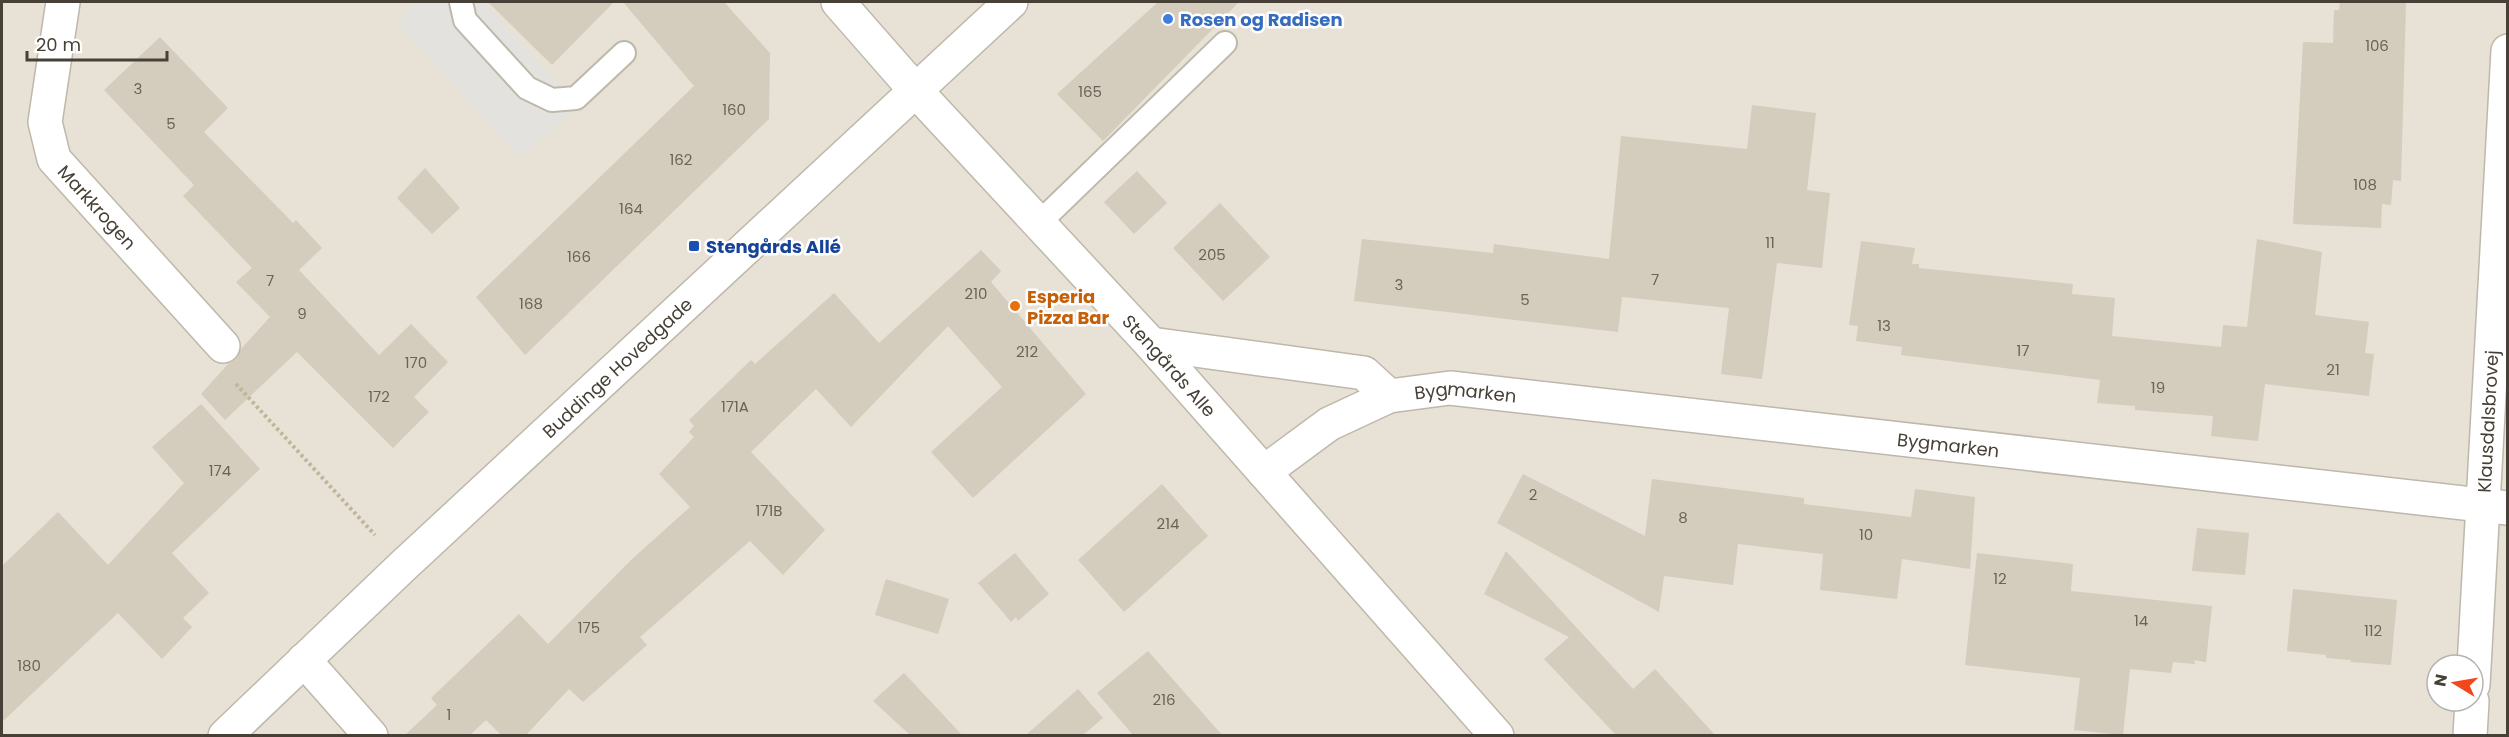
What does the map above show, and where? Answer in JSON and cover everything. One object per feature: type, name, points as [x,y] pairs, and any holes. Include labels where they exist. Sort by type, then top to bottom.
[{"type":"street","name":"Markkrogen","points":[[63,2],[45,123],[54,159],[223,346]]},
{"type":"street","name":"Stengårds Alle","points":[[838,2],[916,91],[1151,344],[1497,735]]},
{"type":"street","name":"Buddinge Hovedgade","points":[[225,735],[403,566],[1011,2]]},
{"type":"street","name":"Klausdalsbrovej","points":[[2477,653],[2495,506],[2508,51]]},
{"type":"street","name":"Bygmarken","points":[[1151,344],[1364,374],[1389,396]]},
{"type":"street","name":"Bygmarken","points":[[1264,472],[1329,424],[1389,396],[1450,388],[2495,506]]},
{"type":"street","points":[[304,660],[372,735]]},
{"type":"street","points":[[2470,735],[2471,713]]},
{"type":"lane","points":[[461,2],[465,20],[519,80],[527,88],[552,100],[576,98],[624,53]]},
{"type":"lane","points":[[1039,223],[1225,44]]},
{"type":"path","points":[[223,346],[223,370],[403,566]]},
{"type":"shaded area","points":[[2,2],[2507,2],[2507,735],[2,735]]},
{"type":"shaded area","points":[[418,2],[484,2],[578,106],[519,158],[396,21]]},
{"type":"building","points":[[488,2],[614,2],[552,65]]},
{"type":"building","points":[[623,2],[724,2],[770,53],[769,119],[525,355],[476,297],[694,86]]},
{"type":"building","points":[[1158,2],[1239,2],[1103,141],[1057,94]]},
{"type":"building","points":[[2340,2],[2406,2],[2401,181],[2393,180],[2391,205],[2382,204],[2381,228],[2293,224],[2303,42],[2333,43],[2334,10],[2339,10]]},
{"type":"building","points":[[160,37],[228,108],[204,132],[293,223],[296,220],[322,248],[299,270],[379,355],[411,324],[448,362],[414,397],[429,412],[393,448],[297,352],[225,420],[201,394],[228,364],[236,359],[241,349],[270,317],[236,282],[252,268],[183,196],[194,185],[104,90]]},
{"type":"building","points":[[1752,105],[1816,113],[1807,190],[1830,193],[1822,268],[1777,263],[1762,379],[1721,374],[1729,308],[1622,297],[1618,332],[1354,301],[1362,239],[1493,253],[1494,244],[1609,259],[1621,136],[1747,149]]},
{"type":"building","points":[[425,168],[460,208],[432,234],[397,198]]},
{"type":"building","points":[[1137,171],[1167,203],[1134,234],[1104,202]]},
{"type":"building","points":[[1220,203],[1270,257],[1223,301],[1173,248]]},
{"type":"building","points":[[2257,239],[2322,252],[2315,315],[2369,322],[2365,353],[2374,354],[2369,396],[2265,384],[2258,441],[2211,436],[2213,416],[2135,410],[2135,406],[2097,403],[2100,380],[1901,355],[1902,347],[1856,341],[1858,326],[1849,325],[1861,241],[1915,248],[1912,264],[1919,264],[1919,268],[2073,284],[2072,294],[2115,298],[2112,336],[2221,347],[2223,325],[2247,327]]},
{"type":"building","points":[[981,250],[1001,271],[991,282],[1086,394],[973,498],[931,452],[1002,387],[948,326],[851,427],[816,389],[751,452],[825,530],[783,575],[750,541],[640,637],[647,645],[583,702],[569,689],[526,735],[501,735],[486,720],[470,735],[405,735],[437,705],[431,698],[519,614],[548,644],[631,560],[690,507],[659,474],[694,437],[689,432],[694,426],[689,420],[751,360],[755,364],[834,293],[879,343]]},
{"type":"building","points":[[201,404],[260,469],[172,553],[209,593],[183,618],[192,627],[162,659],[118,613],[2,722],[2,566],[58,512],[108,565],[184,483],[152,447]]},
{"type":"building","points":[[1523,474],[1645,536],[1652,479],[1804,498],[1804,504],[1911,517],[1915,489],[1975,497],[1970,569],[1902,559],[1897,599],[1820,590],[1823,554],[1738,544],[1733,585],[1664,576],[1659,612],[1497,523]]},
{"type":"building","points":[[1162,484],[1208,536],[1124,612],[1078,560]]},
{"type":"building","points":[[2197,528],[2249,533],[2245,575],[2192,571]]},
{"type":"building","points":[[1506,551],[1633,689],[1655,669],[1715,735],[1616,735],[1544,659],[1569,637],[1484,594]]},
{"type":"building","points":[[1015,553],[1049,594],[1018,621],[1016,617],[1011,622],[978,583]]},
{"type":"building","points":[[1977,553],[2073,564],[2071,591],[2212,606],[2206,662],[2194,660],[2195,664],[2173,662],[2171,673],[2130,669],[2123,735],[2074,730],[2080,678],[1965,665]]},
{"type":"building","points":[[886,579],[949,599],[938,634],[875,615]]},
{"type":"building","points":[[2293,589],[2397,600],[2391,665],[2351,662],[2351,660],[2326,658],[2326,655],[2287,651]]},
{"type":"building","points":[[1148,651],[1222,735],[1133,735],[1097,693]]},
{"type":"building","points":[[904,673],[962,735],[910,735],[873,701]]},
{"type":"building","points":[[1078,689],[1103,718],[1083,735],[1026,735]]},
{"type":"place","name":"Rosen og Radisen","points":[[1168,19]]},
{"type":"place","name":"Stengårds Allé","points":[[694,246]]},
{"type":"place","name":"Esperia Pizza Bar","points":[[1015,306]]}]
